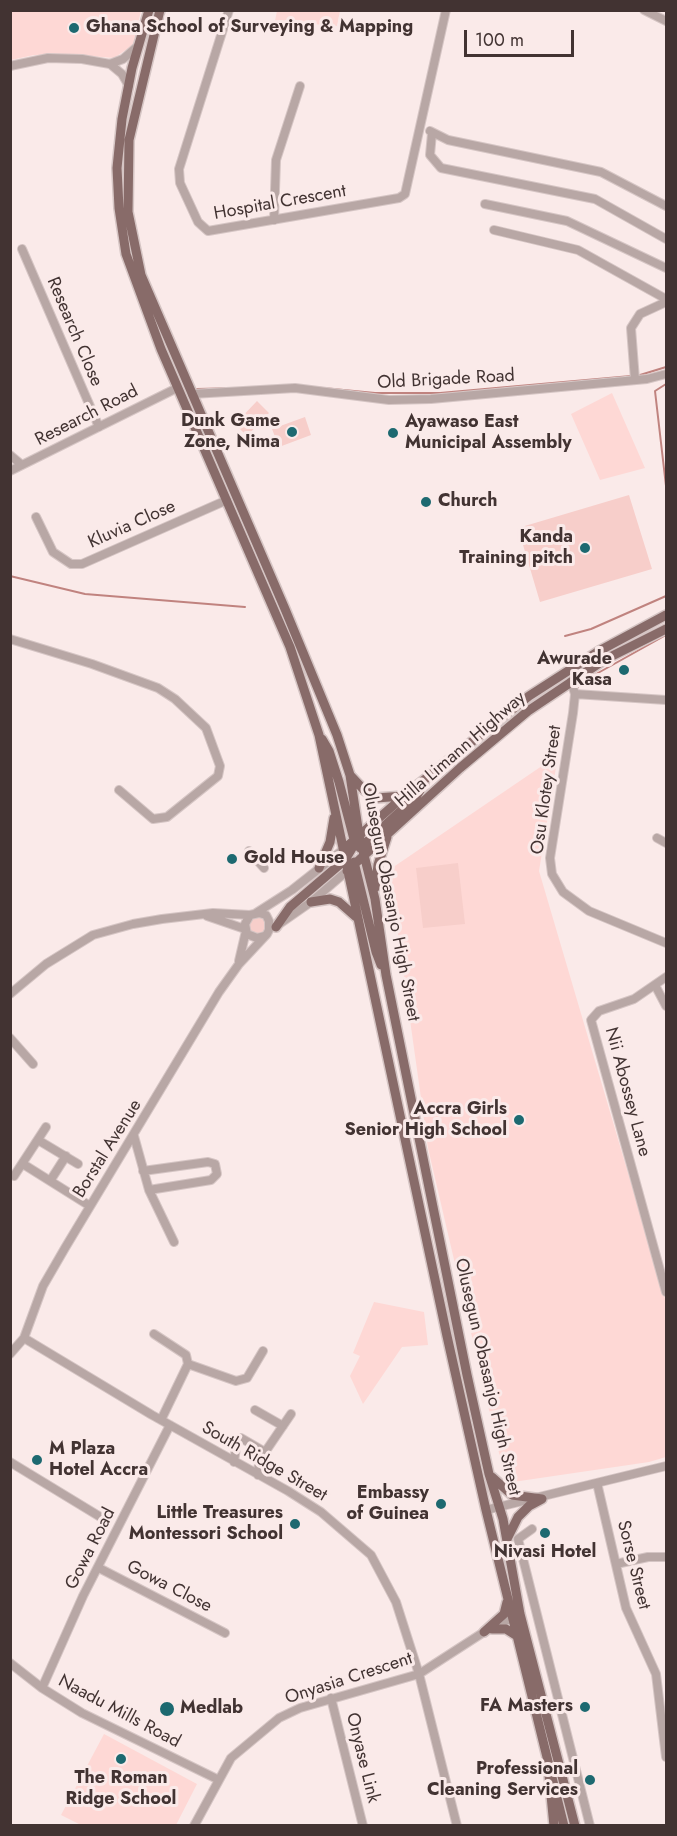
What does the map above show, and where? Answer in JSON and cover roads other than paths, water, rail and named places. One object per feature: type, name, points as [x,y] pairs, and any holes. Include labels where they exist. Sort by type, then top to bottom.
[{"type":"main road","name":"Olusegun Obasanjo High Street","points":[[149,10],[129,86],[117,168],[121,229],[132,277],[177,388],[290,647],[319,735],[334,812],[349,860],[357,918],[486,1510],[507,1594],[516,1616],[575,1826]]},
{"type":"main road","name":"Olusegun Obasanjo High Street","points":[[160,10],[129,140],[128,212],[141,275],[308,664],[350,775],[359,845],[375,899],[386,975],[489,1474],[507,1541],[517,1636],[564,1826]]},
{"type":"main road","name":"Hilla Limann Highway","points":[[349,860],[359,845],[404,796],[427,780],[476,738],[560,675],[666,615]]},
{"type":"main road","name":"Hilla Limann Highway","points":[[349,860],[359,845],[387,837],[484,747],[528,711],[604,660],[666,629]]},
{"type":"main road","points":[[319,735],[330,751],[359,845],[416,796],[427,780]]},
{"type":"main road","points":[[350,775],[364,790],[376,798],[404,796]]},
{"type":"main road","points":[[320,868],[330,842],[334,812]]},
{"type":"main road","points":[[375,899],[378,865],[387,837]]},
{"type":"main road","points":[[270,931],[290,907],[349,860],[376,952],[386,975]]},
{"type":"main road","points":[[311,902],[323,899],[339,902],[357,918]]},
{"type":"main road","points":[[489,1474],[507,1493],[542,1499]]},
{"type":"main road","points":[[507,1541],[518,1517],[529,1506],[542,1499]]},
{"type":"main road","points":[[488,1630],[504,1614],[507,1594]]},
{"type":"main road","points":[[488,1630],[506,1629],[517,1636]]},
{"type":"main road","points":[[550,1766],[548,1787],[554,1826]]},
{"type":"street","name":"Hospital Crescent","points":[[229,10],[178,176],[198,222],[208,231],[399,198],[407,188],[446,10]]},
{"type":"street","points":[[644,10],[663,16]]},
{"type":"street","points":[[110,64],[123,59],[139,45]]},
{"type":"street","points":[[10,66],[48,58],[82,59],[110,64],[122,74],[129,86]]},
{"type":"street","points":[[274,220],[276,160],[300,86]]},
{"type":"street","points":[[422,126],[448,140],[601,172],[666,206]]},
{"type":"street","points":[[432,133],[430,155],[441,168],[595,199],[666,239]]},
{"type":"street","points":[[485,204],[567,220],[666,268]]},
{"type":"street","points":[[494,230],[578,250],[666,301]]},
{"type":"street","name":"Research Close","points":[[22,249],[99,427]]},
{"type":"street","points":[[635,380],[631,327],[640,314],[666,301]]},
{"type":"street","name":"Old Brigade Road","points":[[192,394],[295,388],[400,400],[635,380],[666,374]]},
{"type":"street","name":"Research Road","points":[[10,471],[177,388]]},
{"type":"street","points":[[10,455],[22,465]]},
{"type":"street","name":"Kluvia Close","points":[[36,517],[53,552],[71,564],[82,564],[227,500]]},
{"type":"street","points":[[10,639],[92,664],[158,688],[206,728],[220,766],[218,776],[167,817],[153,819],[119,790]]},
{"type":"street","name":"Osu Klotey Street","points":[[571,681],[575,694],[550,858],[552,874],[562,892],[589,911],[666,942]]},
{"type":"street","points":[[575,694],[666,700]]},
{"type":"street","points":[[657,838],[666,843]]},
{"type":"street","points":[[249,851],[264,868]]},
{"type":"street","points":[[245,930],[245,921],[253,914],[320,868],[349,860]]},
{"type":"street","name":"Borstal Avenue","points":[[10,1354],[24,1338],[43,1286],[219,992],[239,964],[270,931],[311,902],[349,860]]},
{"type":"street","points":[[10,994],[46,964],[93,935],[133,924],[203,914],[253,914],[268,918],[270,931],[254,938],[245,930],[203,914]]},
{"type":"street","name":"Borstal Avenue","points":[[239,964],[245,930]]},
{"type":"street","name":"Nii Abossey Lane","points":[[666,977],[656,987],[634,999],[599,1011],[591,1020],[666,1292]]},
{"type":"street","points":[[656,987],[666,1006]]},
{"type":"street","points":[[10,1038],[33,1064]]},
{"type":"street","points":[[14,1176],[46,1127]]},
{"type":"street","points":[[134,1136],[149,1190],[174,1242]]},
{"type":"street","points":[[38,1140],[78,1164]]},
{"type":"street","points":[[50,1181],[66,1156]]},
{"type":"street","points":[[143,1171],[208,1162],[215,1164],[217,1174],[211,1180],[149,1190]]},
{"type":"street","points":[[23,1164],[90,1206]]},
{"type":"street","points":[[154,1334],[186,1355],[188,1364],[161,1420]]},
{"type":"street","name":"South Ridge Street","points":[[24,1338],[321,1512],[371,1555],[396,1602],[419,1674],[457,1826]]},
{"type":"street","points":[[188,1364],[241,1381],[247,1378],[263,1351]]},
{"type":"street","points":[[255,1410],[283,1426]]},
{"type":"street","points":[[258,1475],[259,1461],[291,1414]]},
{"type":"street","name":"Gowa Road","points":[[42,1688],[70,1622],[170,1425]]},
{"type":"street","points":[[234,1462],[236,1447],[241,1438],[265,1452]]},
{"type":"street","points":[[10,1462],[107,1521]]},
{"type":"street","points":[[486,1510],[542,1499],[666,1466]]},
{"type":"street","name":"Sorse Street","points":[[597,1483],[626,1608],[656,1674],[666,1757]]},
{"type":"street","points":[[532,1529],[518,1539],[590,1826]]},
{"type":"street","points":[[616,1564],[648,1557],[666,1557]]},
{"type":"street","name":"Gowa Close","points":[[99,1568],[225,1633]]},
{"type":"street","name":"Onyasia Crescent","points":[[194,1826],[217,1779],[231,1758],[271,1724],[300,1708],[419,1674],[488,1630],[516,1616]]},
{"type":"street","name":"Naadu Mills Road","points":[[10,1663],[42,1688],[82,1713],[217,1779]]},
{"type":"street","name":"Onyase Link","points":[[331,1698],[363,1826]]},
{"type":"street","points":[[562,1784],[577,1780]]},
{"type":"waterway","points":[[640,375],[666,367]]},
{"type":"waterway","points":[[302,386],[375,393],[440,393],[631,376]]},
{"type":"waterway","points":[[666,384],[655,391],[666,486]]},
{"type":"waterway","points":[[197,389],[240,388]]},
{"type":"waterway","points":[[10,576],[85,594],[245,607]]},
{"type":"waterway","points":[[565,636],[591,629],[666,596]]},
{"type":"waterway","points":[[578,687],[589,678],[666,635]]},
{"type":"place","name":"Ghana School of Surveying & Mapping","points":[[74,28]]},
{"type":"place","name":"Dunk Game Zone, Nima","points":[[292,432]]},
{"type":"place","name":"Ayawaso East Municipal Assembly","points":[[393,433]]},
{"type":"place","name":"Church","points":[[426,502]]},
{"type":"place","name":"Kanda Training pitch","points":[[585,548]]},
{"type":"place","name":"Awurade Kasa","points":[[624,670]]},
{"type":"place","name":"Gold House","points":[[232,859]]},
{"type":"place","name":"Accra Girls Senior High School","points":[[519,1120]]},
{"type":"place","name":"M Plaza Hotel Accra","points":[[37,1460]]},
{"type":"place","name":"Embassy of Guinea","points":[[441,1504]]},
{"type":"place","name":"Little Treasures Montessori School","points":[[295,1524]]},
{"type":"place","name":"Nivasi Hotel","points":[[545,1533]]},
{"type":"place","name":"FA Masters","points":[[585,1707]]},
{"type":"place","name":"Medlab","points":[[167,1709]]},
{"type":"place","name":"The Roman Ridge School","points":[[121,1759]]},
{"type":"place","name":"Professional Cleaning Services","points":[[590,1780]]}]
